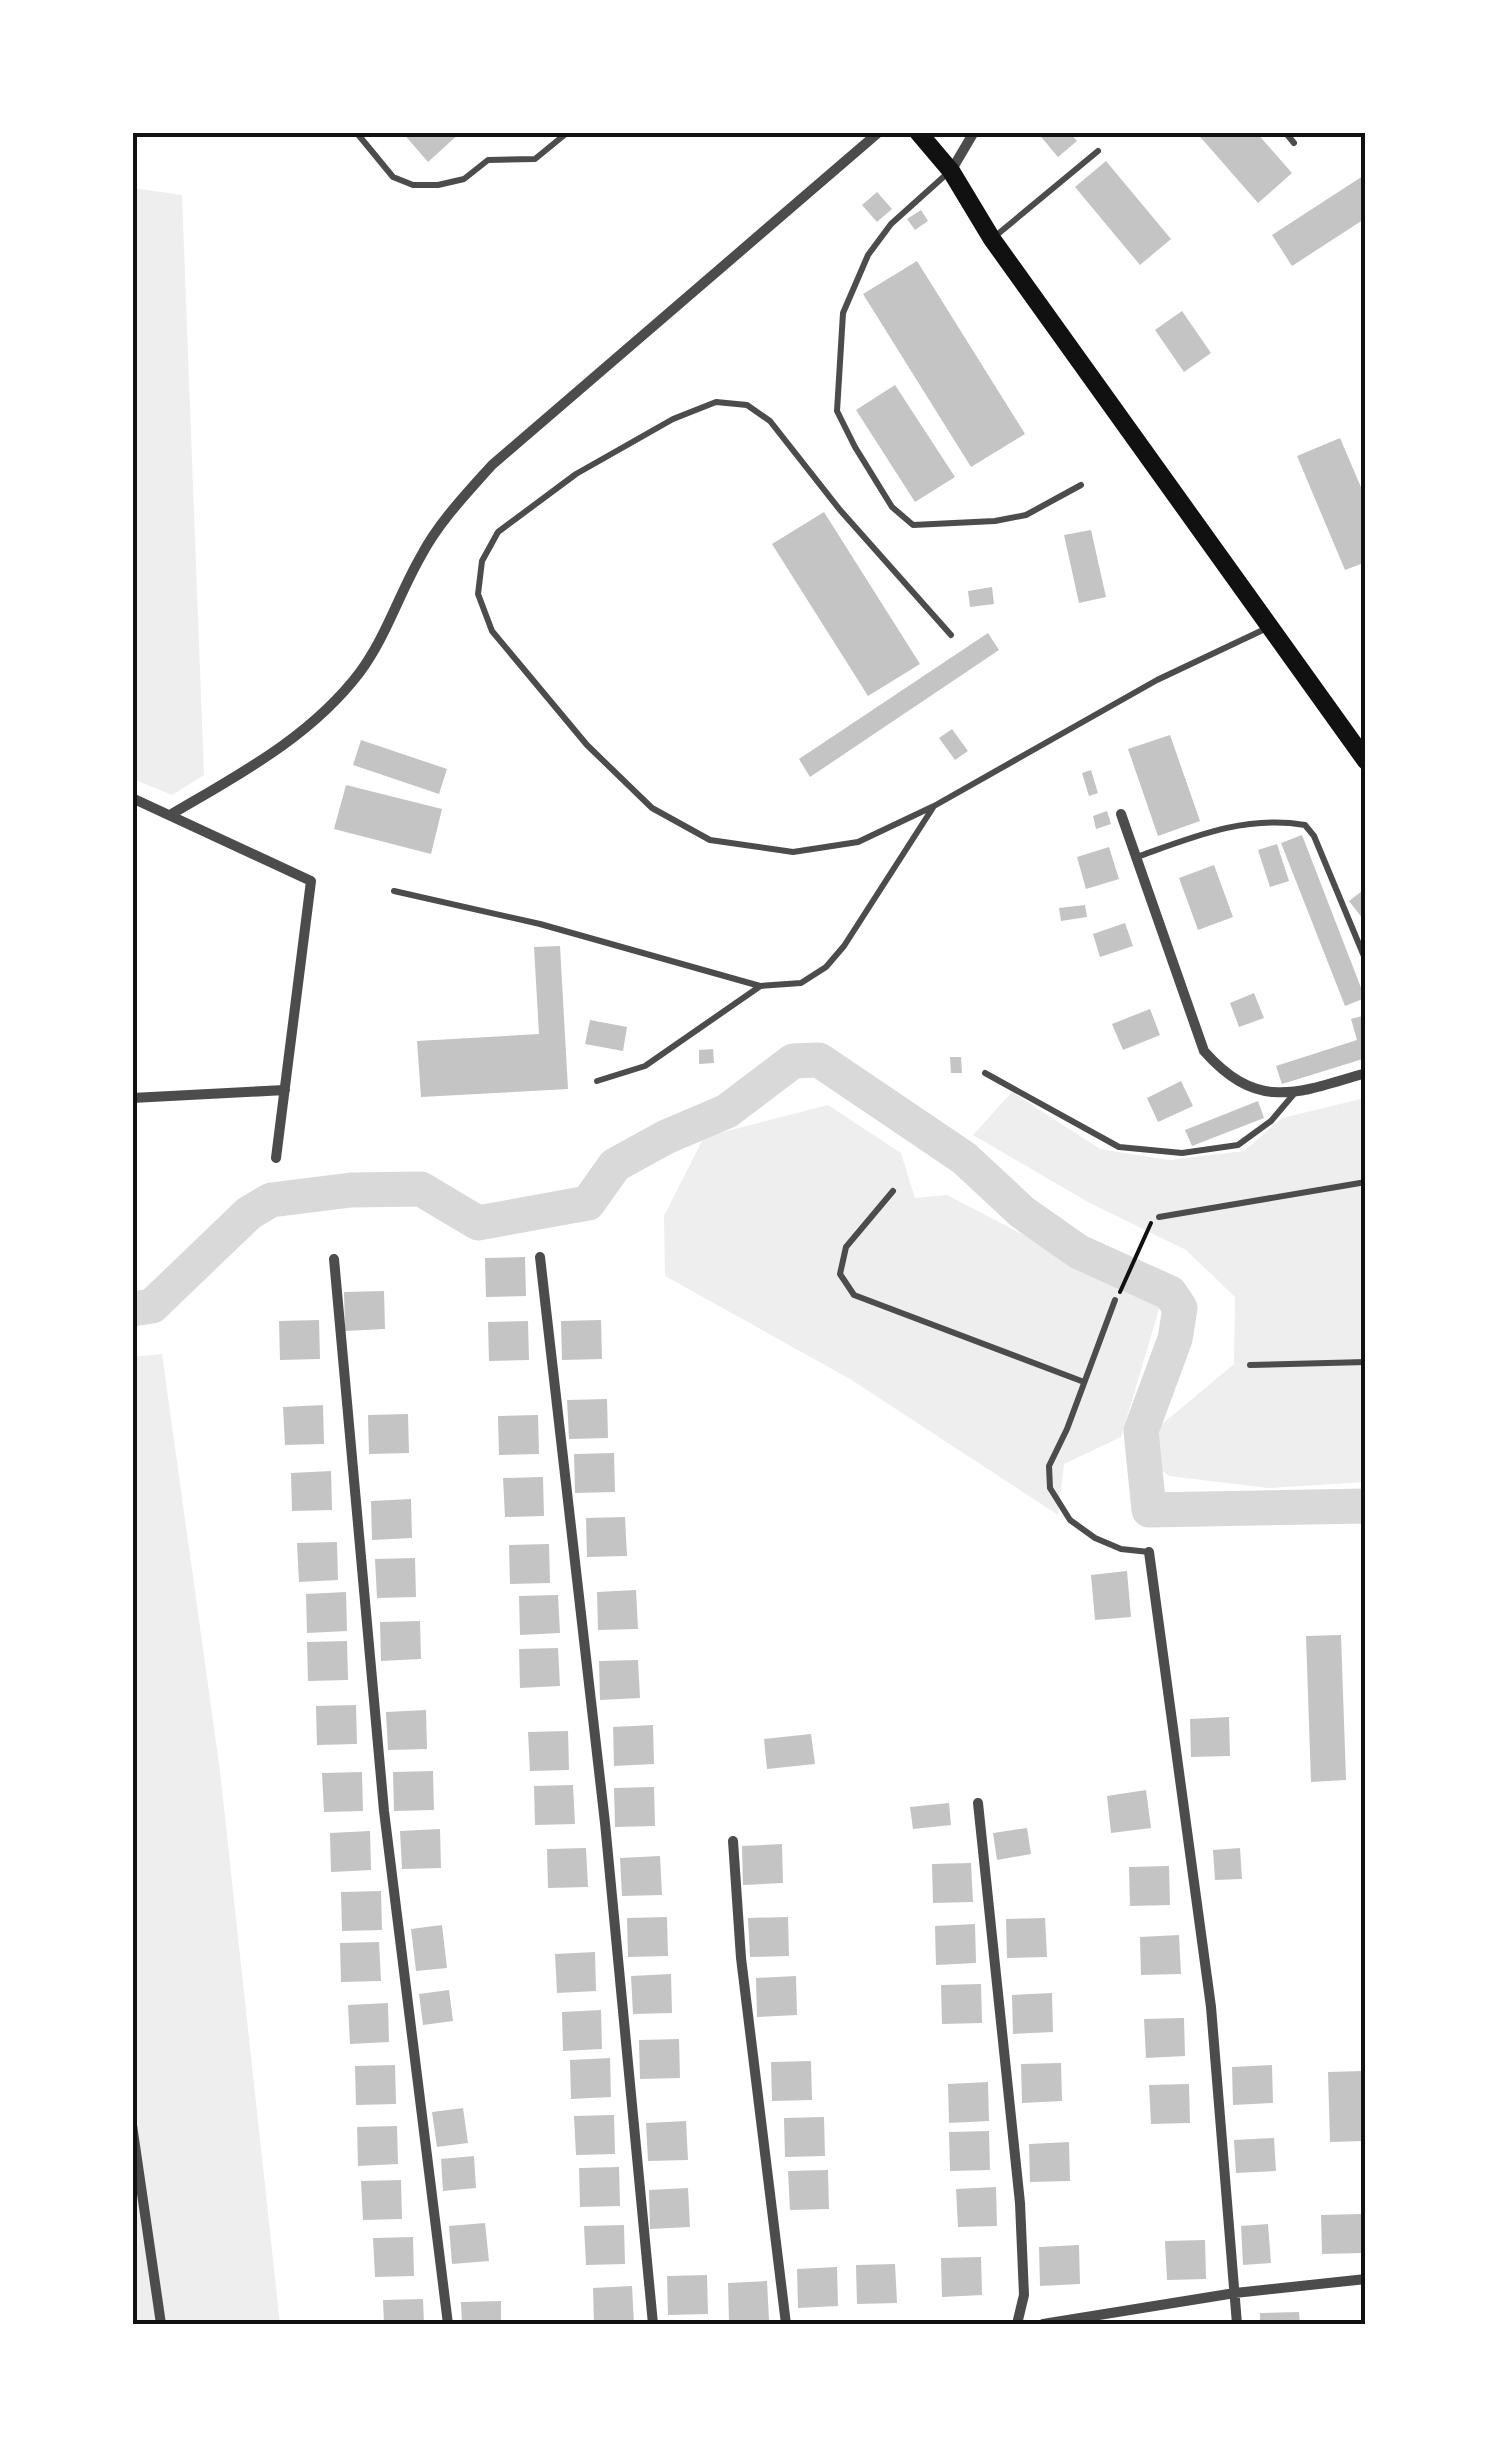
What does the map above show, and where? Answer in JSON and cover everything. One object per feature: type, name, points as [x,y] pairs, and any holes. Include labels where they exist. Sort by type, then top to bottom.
[{"type":"main road","points":[[918,132],[950,170],[992,238],[1366,761]]},
{"type":"street","points":[[170,815],[274,752],[321,716],[360,671],[421,554],[492,465],[878,132]]},
{"type":"street","points":[[950,170],[974,132]]},
{"type":"street","points":[[132,798],[312,881],[276,1158]]},
{"type":"street","points":[[1121,814],[1204,1051],[1220,1070],[1255,1089],[1293,1095],[1366,1073]]},
{"type":"street","points":[[132,1098],[285,1090]]},
{"type":"street","points":[[540,1257],[605,1823],[653,2324]]},
{"type":"street","points":[[334,1259],[384,1811],[448,2324]]},
{"type":"street","points":[[1149,1552],[1211,2007],[1237,2324]]},
{"type":"street","points":[[978,1803],[1020,2203],[1024,2295],[1016,2324]]},
{"type":"street","points":[[732,1841],[741,1958],[786,2324]]},
{"type":"street","points":[[132,2125],[161,2324]]},
{"type":"street","points":[[1044,2324],[1235,2293],[1366,2278]]},
{"type":"lane","points":[[356,132],[392,176],[413,185],[464,179],[488,160],[535,159],[568,132]]},
{"type":"lane","points":[[1285,132],[1294,142]]},
{"type":"lane","points":[[992,238],[1098,150]]},
{"type":"lane","points":[[950,170],[891,224],[868,254],[843,312],[837,411],[854,447],[892,507],[913,525],[995,521],[1026,515],[1080,485]]},
{"type":"lane","points":[[951,635],[840,510],[770,420],[747,404],[716,402],[673,419],[576,474],[498,532],[482,561],[478,594],[492,631],[587,746],[652,808],[710,840],[792,852],[858,842],[934,806],[1157,680],[1268,628]]},
{"type":"lane","points":[[394,891],[540,924],[760,986],[801,983],[826,967],[844,946],[934,806]]},
{"type":"lane","points":[[1136,858],[1221,827],[1256,821],[1305,826],[1314,836],[1366,961]]},
{"type":"lane","points":[[597,1081],[645,1066],[760,986]]},
{"type":"lane","points":[[985,1074],[1118,1147],[1182,1154],[1238,1145],[1271,1121],[1293,1095]]},
{"type":"lane","points":[[1159,1217],[1366,1182]]},
{"type":"lane","points":[[894,1191],[846,1247],[840,1274],[854,1294],[1084,1382]]},
{"type":"lane","points":[[1115,1300],[1049,1466],[1050,1488],[1070,1520],[1095,1538],[1121,1548],[1149,1552]]},
{"type":"lane","points":[[1250,1365],[1366,1362]]},
{"type":"path","points":[[1126,1282],[1150,1224],[1159,1217]]},
{"type":"shaded area","points":[[133,188],[182,195],[204,775],[172,795],[133,779]]},
{"type":"shaded area","points":[[1012,1092],[1100,1149],[1168,1160],[1244,1151],[1282,1118],[1365,1098],[1365,1482],[1268,1488],[1169,1476],[1150,1461],[1149,1435],[1234,1364],[1235,1297],[1186,1250],[1088,1202],[973,1135]]},
{"type":"shaded area","points":[[828,1105],[901,1153],[915,1198],[947,1195],[1160,1306],[1121,1437],[1064,1464],[1058,1515],[850,1379],[665,1276],[664,1216],[704,1137]]},
{"type":"shaded area","points":[[162,1354],[220,1771],[280,2324],[133,2324],[132,1357]]},
{"type":"building","points":[[402,132],[461,132],[428,162]]},
{"type":"building","points":[[1037,132],[1069,132],[1077,141],[1058,157]]},
{"type":"building","points":[[1196,132],[1256,132],[1292,173],[1258,203]]},
{"type":"building","points":[[1106,161],[1171,239],[1140,265],[1075,187]]},
{"type":"building","points":[[1366,174],[1366,218],[1292,266],[1272,235]]},
{"type":"building","points":[[877,192],[892,209],[877,222],[862,205]]},
{"type":"building","points":[[921,210],[928,221],[915,230],[907,219]]},
{"type":"building","points":[[917,261],[1025,434],[971,467],[863,294]]},
{"type":"building","points":[[1182,311],[1211,353],[1184,372],[1155,330]]},
{"type":"building","points":[[895,385],[955,477],[915,502],[856,410]]},
{"type":"building","points":[[1340,438],[1366,499],[1366,562],[1345,570],[1297,456]]},
{"type":"building","points":[[824,512],[920,664],[868,696],[772,544]]},
{"type":"building","points":[[1091,530],[1106,597],[1079,603],[1064,535]]},
{"type":"building","points":[[992,587],[994,604],[970,607],[968,591]]},
{"type":"building","points":[[988,633],[999,650],[810,777],[799,759]]},
{"type":"building","points":[[952,729],[968,751],[955,760],[939,738]]},
{"type":"building","points":[[1170,735],[1200,821],[1158,836],[1128,749]]},
{"type":"building","points":[[361,740],[447,769],[439,794],[353,765]]},
{"type":"building","points":[[1091,770],[1098,793],[1089,796],[1082,773]]},
{"type":"building","points":[[346,785],[442,809],[431,854],[334,829]]},
{"type":"building","points":[[1107,811],[1111,824],[1096,829],[1093,816]]},
{"type":"building","points":[[1302,835],[1365,998],[1345,1006],[1281,843]]},
{"type":"building","points":[[1277,844],[1289,881],[1270,887],[1258,850]]},
{"type":"building","points":[[1109,847],[1119,879],[1086,889],[1077,857]]},
{"type":"building","points":[[1214,865],[1233,917],[1198,930],[1179,878]]},
{"type":"building","points":[[1366,888],[1366,923],[1349,901]]},
{"type":"building","points":[[1085,905],[1087,917],[1061,921],[1059,908]]},
{"type":"building","points":[[1125,923],[1133,946],[1100,957],[1093,934]]},
{"type":"building","points":[[560,946],[568,1089],[421,1097],[417,1041],[539,1034],[534,947]]},
{"type":"building","points":[[1254,993],[1264,1018],[1239,1027],[1230,1003]]},
{"type":"building","points":[[1150,1009],[1160,1035],[1123,1050],[1112,1024]]},
{"type":"building","points":[[1366,1015],[1366,1058],[1282,1084],[1276,1066],[1357,1040],[1351,1019]]},
{"type":"building","points":[[590,1020],[627,1027],[623,1051],[585,1044]]},
{"type":"building","points":[[713,1049],[714,1063],[699,1064],[699,1050]]},
{"type":"building","points":[[950,1057],[961,1057],[962,1073],[951,1073]]},
{"type":"building","points":[[1181,1081],[1193,1106],[1158,1122],[1147,1098]]},
{"type":"building","points":[[1258,1101],[1264,1118],[1192,1146],[1185,1130]]},
{"type":"building","points":[[525,1257],[526,1296],[486,1297],[485,1258]]},
{"type":"building","points":[[384,1291],[385,1329],[345,1331],[344,1292]]},
{"type":"building","points":[[319,1320],[320,1359],[280,1360],[279,1321]]},
{"type":"building","points":[[601,1320],[602,1359],[562,1360],[561,1321]]},
{"type":"building","points":[[528,1321],[529,1360],[489,1361],[488,1322]]},
{"type":"building","points":[[607,1399],[608,1438],[569,1439],[567,1400]]},
{"type":"building","points":[[323,1405],[324,1444],[285,1445],[283,1407]]},
{"type":"building","points":[[408,1414],[409,1453],[369,1454],[368,1415]]},
{"type":"building","points":[[538,1415],[539,1454],[499,1455],[498,1416]]},
{"type":"building","points":[[614,1453],[615,1492],[575,1493],[574,1454]]},
{"type":"building","points":[[331,1471],[332,1510],[292,1511],[291,1473]]},
{"type":"building","points":[[543,1477],[544,1516],[505,1517],[503,1478]]},
{"type":"building","points":[[411,1499],[412,1538],[372,1540],[371,1501]]},
{"type":"building","points":[[625,1517],[627,1556],[587,1557],[586,1518]]},
{"type":"building","points":[[337,1542],[338,1580],[299,1582],[297,1543]]},
{"type":"building","points":[[549,1544],[550,1583],[510,1584],[509,1545]]},
{"type":"building","points":[[415,1558],[416,1597],[377,1598],[375,1559]]},
{"type":"building","points":[[1127,1571],[1131,1617],[1095,1620],[1091,1575]]},
{"type":"building","points":[[636,1590],[638,1629],[598,1630],[597,1592]]},
{"type":"building","points":[[346,1592],[347,1631],[307,1633],[306,1594]]},
{"type":"building","points":[[558,1595],[560,1633],[520,1635],[519,1596]]},
{"type":"building","points":[[420,1621],[421,1659],[381,1661],[380,1622]]},
{"type":"building","points":[[1341,1635],[1346,1780],[1311,1782],[1306,1636]]},
{"type":"building","points":[[347,1641],[348,1680],[308,1681],[307,1642]]},
{"type":"building","points":[[558,1648],[560,1686],[520,1688],[519,1649]]},
{"type":"building","points":[[638,1660],[640,1698],[600,1700],[599,1661]]},
{"type":"building","points":[[356,1705],[357,1744],[317,1745],[316,1706]]},
{"type":"building","points":[[426,1710],[427,1749],[388,1750],[386,1712]]},
{"type":"building","points":[[1229,1717],[1230,1756],[1191,1757],[1190,1719]]},
{"type":"building","points":[[653,1725],[654,1764],[614,1766],[613,1727]]},
{"type":"building","points":[[568,1731],[569,1770],[530,1771],[528,1732]]},
{"type":"building","points":[[811,1734],[815,1764],[767,1769],[764,1739]]},
{"type":"building","points":[[433,1771],[434,1810],[394,1811],[393,1772]]},
{"type":"building","points":[[362,1772],[363,1811],[324,1812],[322,1773]]},
{"type":"building","points":[[573,1785],[575,1824],[535,1825],[534,1786]]},
{"type":"building","points":[[654,1787],[655,1826],[615,1827],[614,1788]]},
{"type":"building","points":[[1146,1790],[1151,1828],[1111,1833],[1107,1796]]},
{"type":"building","points":[[949,1803],[951,1825],[913,1829],[910,1807]]},
{"type":"building","points":[[1027,1828],[1031,1854],[997,1860],[993,1833]]},
{"type":"building","points":[[440,1829],[441,1868],[402,1869],[400,1831]]},
{"type":"building","points":[[370,1831],[371,1870],[331,1872],[330,1833]]},
{"type":"building","points":[[782,1844],[783,1883],[743,1885],[742,1846]]},
{"type":"building","points":[[586,1848],[588,1887],[548,1888],[547,1849]]},
{"type":"building","points":[[1240,1848],[1242,1879],[1215,1880],[1213,1850]]},
{"type":"building","points":[[660,1856],[662,1895],[622,1896],[620,1858]]},
{"type":"building","points":[[971,1863],[973,1902],[933,1903],[932,1864]]},
{"type":"building","points":[[1169,1866],[1170,1905],[1130,1906],[1129,1867]]},
{"type":"building","points":[[381,1891],[382,1930],[342,1931],[341,1892]]},
{"type":"building","points":[[667,1917],[668,1956],[628,1957],[627,1918]]},
{"type":"building","points":[[788,1917],[789,1956],[750,1957],[748,1918]]},
{"type":"building","points":[[1045,1918],[1047,1957],[1007,1958],[1006,1919]]},
{"type":"building","points":[[975,1924],[976,1963],[936,1965],[935,1926]]},
{"type":"building","points":[[442,1925],[447,1968],[416,1971],[411,1929]]},
{"type":"building","points":[[1179,1935],[1181,1974],[1141,1975],[1140,1937]]},
{"type":"building","points":[[379,1942],[381,1981],[341,1982],[340,1943]]},
{"type":"building","points":[[595,1952],[596,1991],[557,1993],[555,1954]]},
{"type":"building","points":[[671,1974],[672,2013],[633,2014],[631,1976]]},
{"type":"building","points":[[796,1976],[797,2015],[757,2017],[756,1978]]},
{"type":"building","points":[[981,1984],[982,2023],[942,2024],[941,1985]]},
{"type":"building","points":[[449,1990],[453,2021],[423,2025],[419,1994]]},
{"type":"building","points":[[1052,1993],[1053,2032],[1013,2034],[1012,1995]]},
{"type":"building","points":[[388,2003],[389,2042],[350,2044],[348,2005]]},
{"type":"building","points":[[601,2010],[602,2049],[563,2051],[562,2012]]},
{"type":"building","points":[[1184,2018],[1185,2056],[1146,2058],[1144,2019]]},
{"type":"building","points":[[679,2039],[680,2078],[640,2079],[639,2040]]},
{"type":"building","points":[[610,2058],[611,2097],[571,2099],[570,2060]]},
{"type":"building","points":[[811,2061],[812,2100],[772,2101],[771,2062]]},
{"type":"building","points":[[1061,2063],[1062,2101],[1022,2103],[1021,2064]]},
{"type":"building","points":[[395,2065],[396,2104],[356,2105],[355,2066]]},
{"type":"building","points":[[1272,2065],[1273,2103],[1233,2105],[1232,2067]]},
{"type":"building","points":[[1362,2071],[1364,2141],[1330,2142],[1328,2072]]},
{"type":"building","points":[[988,2082],[989,2121],[949,2123],[948,2084]]},
{"type":"building","points":[[1189,2084],[1190,2123],[1151,2124],[1149,2085]]},
{"type":"building","points":[[463,2108],[468,2143],[437,2147],[432,2112]]},
{"type":"building","points":[[614,2115],[615,2154],[576,2155],[574,2116]]},
{"type":"building","points":[[824,2117],[825,2156],[785,2157],[784,2118]]},
{"type":"building","points":[[686,2121],[688,2160],[648,2161],[646,2123]]},
{"type":"building","points":[[397,2126],[398,2164],[358,2166],[357,2127]]},
{"type":"building","points":[[989,2131],[990,2170],[950,2171],[949,2132]]},
{"type":"building","points":[[1274,2138],[1276,2171],[1236,2173],[1234,2140]]},
{"type":"building","points":[[1069,2142],[1070,2181],[1030,2182],[1029,2144]]},
{"type":"building","points":[[474,2156],[476,2188],[443,2191],[441,2159]]},
{"type":"building","points":[[619,2167],[620,2206],[580,2207],[579,2168]]},
{"type":"building","points":[[828,2170],[829,2209],[790,2210],[788,2171]]},
{"type":"building","points":[[401,2180],[402,2219],[363,2220],[361,2181]]},
{"type":"building","points":[[996,2187],[997,2226],[958,2227],[956,2189]]},
{"type":"building","points":[[688,2188],[690,2227],[650,2229],[649,2190]]},
{"type":"building","points":[[1361,2214],[1362,2253],[1322,2254],[1321,2215]]},
{"type":"building","points":[[485,2223],[489,2261],[452,2264],[449,2226]]},
{"type":"building","points":[[1268,2224],[1271,2263],[1243,2265],[1241,2226]]},
{"type":"building","points":[[624,2225],[625,2264],[586,2265],[584,2226]]},
{"type":"building","points":[[413,2237],[414,2276],[375,2277],[373,2238]]},
{"type":"building","points":[[1205,2240],[1206,2279],[1167,2280],[1165,2241]]},
{"type":"building","points":[[1079,2245],[1080,2284],[1040,2286],[1039,2247]]},
{"type":"building","points":[[981,2257],[982,2295],[942,2297],[941,2258]]},
{"type":"building","points":[[895,2264],[897,2303],[857,2304],[856,2265]]},
{"type":"building","points":[[837,2267],[838,2306],[798,2308],[797,2269]]},
{"type":"building","points":[[707,2275],[708,2314],[668,2315],[667,2276]]},
{"type":"building","points":[[767,2281],[769,2320],[729,2322],[728,2283]]},
{"type":"building","points":[[632,2286],[634,2324],[594,2324],[593,2288]]},
{"type":"building","points":[[423,2299],[424,2324],[384,2324],[383,2300]]},
{"type":"building","points":[[501,2301],[501,2324],[462,2324],[461,2302]]},
{"type":"building","points":[[1299,2312],[1300,2324],[1260,2324],[1260,2313]]},
{"type":"waterway","points":[[132,1309],[152,1306],[249,1213],[271,1200],[351,1190],[421,1189],[478,1223],[588,1203],[615,1165],[666,1137],[727,1111],[793,1061],[819,1060],[964,1158],[1022,1212],[1079,1252],[1170,1293],[1180,1308],[1175,1339],[1141,1431],[1149,1510],[1366,1506]]}]
